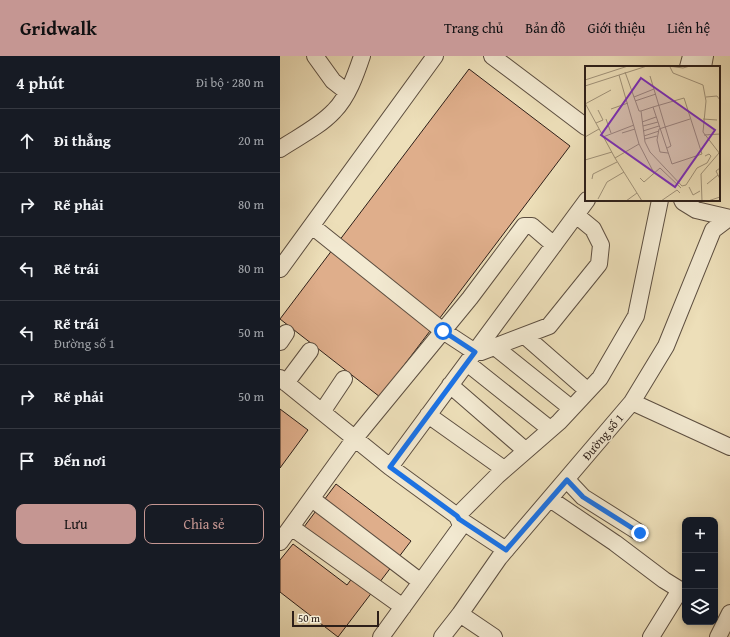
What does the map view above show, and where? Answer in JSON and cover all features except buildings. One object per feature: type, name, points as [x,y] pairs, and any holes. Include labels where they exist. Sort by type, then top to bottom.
[{"type":"street","points":[[315,56],[333,81],[347,92]]},
{"type":"street","points":[[280,149],[314,127],[334,111],[347,92],[362,56]]},
{"type":"street","points":[[280,269],[435,56]]},
{"type":"street","points":[[492,56],[585,127]]},
{"type":"street","points":[[688,66],[690,56]]},
{"type":"street","points":[[703,66],[705,56]]},
{"type":"street","points":[[390,467],[586,201]]},
{"type":"street","points":[[458,518],[504,469],[550,429],[600,378],[636,316],[660,201]]},
{"type":"street","points":[[682,201],[696,210],[730,218]]},
{"type":"street","points":[[471,357],[549,326],[599,264],[601,245],[593,229],[576,215]]},
{"type":"street","name":"Đường số 1","points":[[442,637],[499,558],[632,402],[666,346],[713,230],[730,218]]},
{"type":"street","points":[[312,226],[443,331],[550,429]]},
{"type":"street","points":[[403,607],[283,536],[312,499],[355,438],[470,298],[524,226],[532,226],[554,245]]},
{"type":"street","points":[[526,336],[588,390]]},
{"type":"street","points":[[495,347],[571,408]]},
{"type":"street","points":[[310,351],[283,380],[390,467],[458,518],[506,550]]},
{"type":"street","points":[[322,412],[344,379]]},
{"type":"street","points":[[450,385],[525,450]]},
{"type":"street","points":[[632,402],[730,447]]},
{"type":"street","points":[[428,415],[504,469]]},
{"type":"street","points":[[567,480],[583,497],[640,533]]},
{"type":"street","points":[[312,499],[422,582]]},
{"type":"street","points":[[550,499],[615,543],[664,580],[682,590]]},
{"type":"street","points":[[381,637],[460,528],[458,518]]},
{"type":"street","points":[[651,637],[682,592]]},
{"type":"street","points":[[460,614],[494,637]]},
{"type":"street","points":[[718,637],[724,614]]},
{"type":"route","points":[[443,331],[475,352],[390,467],[459,519],[506,550],[567,480],[583,497],[640,533]]}]
